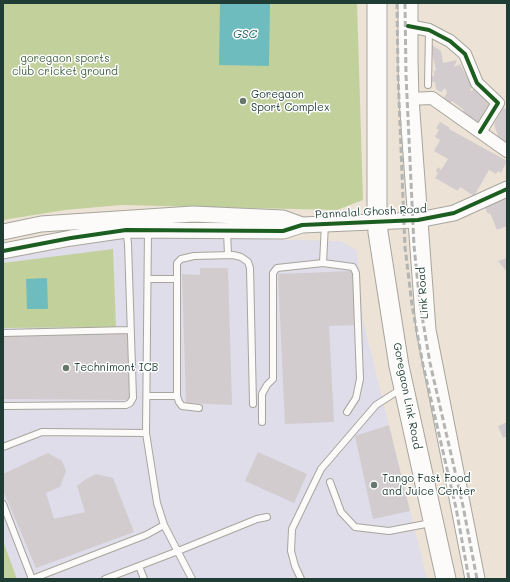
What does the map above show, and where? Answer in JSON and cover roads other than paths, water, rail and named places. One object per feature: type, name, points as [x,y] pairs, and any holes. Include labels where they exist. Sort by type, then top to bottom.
[{"type":"main road","points":[[377,3],[377,216]]},
{"type":"main road","name":"Link Road","points":[[408,3],[408,26],[415,73],[409,99],[426,330],[475,579]]},
{"type":"main road","name":"Goregaon Link Road","points":[[377,216],[379,240],[404,388],[446,579]]},
{"type":"street","points":[[408,26],[429,30],[450,40],[465,54],[477,83],[503,104],[480,132]]},
{"type":"street","points":[[409,99],[432,98],[507,151]]},
{"type":"street","name":"Pannalal Ghosh Road","points":[[302,225],[325,224],[377,216],[418,220],[454,213],[507,189]]},
{"type":"street","points":[[3,251],[71,238],[126,230],[148,223],[193,214],[282,218],[302,225]]},
{"type":"street","points":[[3,232],[41,224],[148,223],[227,230],[283,231],[302,225]]},
{"type":"lane","points":[[428,84],[429,30]]},
{"type":"lane","points":[[415,73],[428,73]]},
{"type":"lane","points":[[148,223],[146,433],[157,503],[164,524],[192,579]]},
{"type":"lane","points":[[323,263],[325,224]]},
{"type":"lane","points":[[3,406],[126,405],[130,403],[133,398],[128,243],[126,230]]},
{"type":"lane","points":[[227,230],[228,255]]},
{"type":"lane","points":[[199,408],[186,408],[182,406],[177,396],[178,263],[181,259],[194,256],[228,255],[241,257],[248,262],[250,268],[253,404]]},
{"type":"lane","points":[[262,422],[262,394],[267,385],[274,379],[273,273],[277,268],[323,263],[353,267],[356,273],[360,379],[356,398],[347,412]]},
{"type":"lane","points":[[148,279],[177,279]]},
{"type":"lane","points":[[3,333],[130,330]]},
{"type":"lane","points":[[301,579],[295,566],[291,551],[292,530],[321,469],[376,406],[404,388]]},
{"type":"lane","points":[[147,396],[177,396]]},
{"type":"lane","points":[[3,447],[42,432],[146,433]]},
{"type":"lane","points":[[330,482],[341,512],[355,527],[389,531],[433,523]]},
{"type":"lane","points":[[3,504],[32,578],[146,535],[164,524]]},
{"type":"lane","points":[[105,579],[267,516]]},
{"type":"lane","points":[[139,566],[144,579]]},
{"type":"water","name":"GSC","points":[[220,3],[270,3],[269,66],[219,65]]},
{"type":"water","points":[[47,278],[48,309],[27,309],[26,279]]},
{"type":"railway","points":[[397,3],[398,75],[405,247],[412,305],[423,365],[456,508],[469,579]]},
{"type":"railway","points":[[405,3],[406,75],[414,246],[420,304],[430,363],[463,506],[477,579]]},
{"type":"place","name":"Goregaon Sport Complex","points":[[243,101]]},
{"type":"place","name":"Technimont ICB","points":[[66,368]]},
{"type":"place","name":"Tango Fast Food and Juice Center","points":[[374,485]]},
{"type":"park label","name":"goregaon sports club cricket ground","points":[[65,65]]}]
